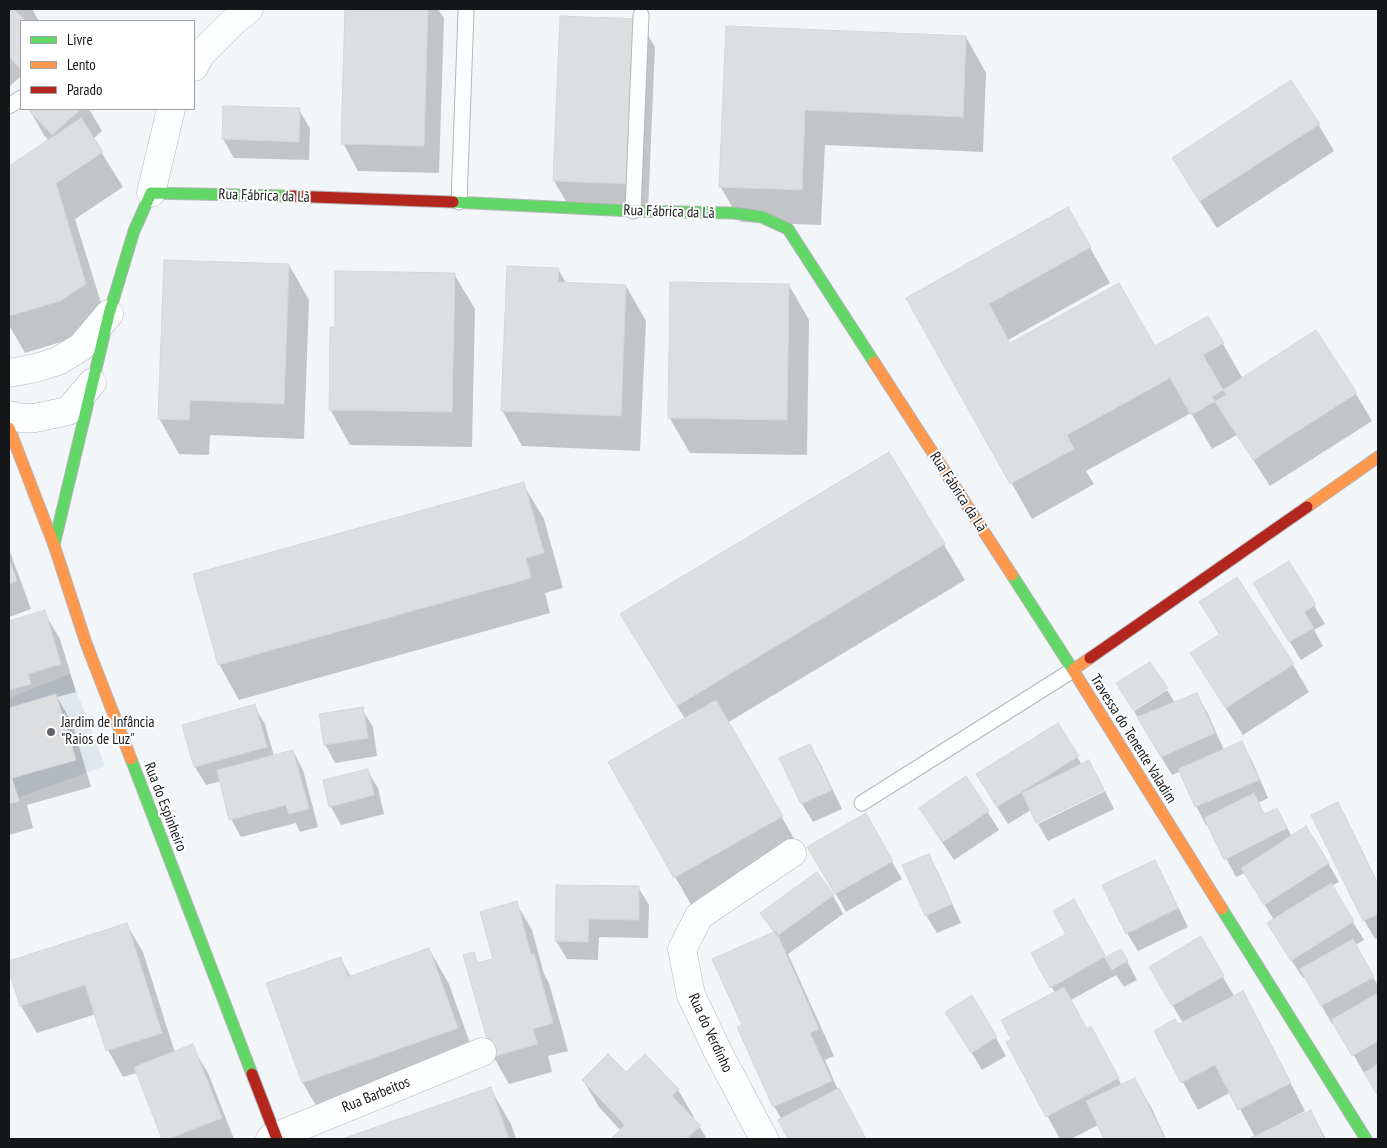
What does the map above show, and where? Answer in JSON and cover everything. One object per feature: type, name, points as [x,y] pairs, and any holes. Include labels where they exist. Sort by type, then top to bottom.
[{"type":"street","points":[[195,64],[200,55],[234,21],[250,9]]},
{"type":"street","points":[[54,545],[109,314],[134,231],[151,193],[171,110]]},
{"type":"street","name":"Rua Fábrica da Lã","points":[[151,193],[459,202],[633,211],[734,213],[762,217],[788,229],[1073,670]]},
{"type":"street","points":[[9,373],[58,362],[81,347],[109,314]]},
{"type":"street","points":[[9,415],[20,418],[35,418],[68,411],[92,384]]},
{"type":"street","name":"Rua do Espinheiro","points":[[9,428],[54,545],[90,652],[274,1138]]},
{"type":"street","name":"Travessa do Tenente Valadim","points":[[1366,1139],[1073,670],[1378,457]]},
{"type":"street","name":"Rua do Verdinho","points":[[764,1139],[691,996],[682,949],[699,916],[792,853]]},
{"type":"street","name":"Rua Barbeitos","points":[[274,1138],[482,1052]]},
{"type":"lane","points":[[459,202],[466,12]]},
{"type":"lane","points":[[633,211],[641,15]]},
{"type":"lane","points":[[9,106],[20,99]]},
{"type":"lane","points":[[862,803],[1073,670]]},
{"type":"shaded area","name":"Jardim de Infância \"Raios de Luz\"","points":[[70,674],[105,766],[9,801],[9,698]]},
{"type":"building","points":[[13,9],[25,20],[20,20],[20,69],[9,56],[9,13]]},
{"type":"building","points":[[345,9],[428,9],[424,146],[341,144]]},
{"type":"building","points":[[560,16],[640,19],[633,184],[553,181]]},
{"type":"building","points":[[726,26],[966,36],[963,117],[805,110],[802,190],[719,187]]},
{"type":"building","points":[[1291,80],[1320,124],[1200,201],[1172,158]]},
{"type":"building","points":[[223,106],[300,108],[299,142],[222,139]]},
{"type":"building","points":[[29,110],[80,110],[52,135]]},
{"type":"building","points":[[81,118],[103,152],[56,183],[86,284],[60,301],[9,316],[9,166]]},
{"type":"building","points":[[1068,207],[1091,247],[989,304],[1010,343],[1119,283],[1155,346],[1208,316],[1224,343],[1203,355],[1226,395],[1191,415],[1170,378],[1067,435],[1074,449],[1010,484],[906,298]]},
{"type":"building","points":[[164,260],[289,264],[284,404],[190,400],[189,420],[158,419]]},
{"type":"building","points":[[507,266],[559,268],[558,282],[626,285],[621,416],[501,411]]},
{"type":"building","points":[[335,271],[455,273],[452,412],[329,410],[330,327],[335,327]]},
{"type":"building","points":[[670,282],[789,284],[787,420],[668,418]]},
{"type":"building","points":[[1316,330],[1357,393],[1253,460],[1212,397]]},
{"type":"building","points":[[889,452],[945,544],[677,706],[620,614]]},
{"type":"building","points":[[524,482],[544,553],[526,558],[531,578],[218,665],[193,574]]},
{"type":"building","points":[[9,560],[17,581],[9,584]]},
{"type":"building","points":[[1289,561],[1316,605],[1304,612],[1314,628],[1289,642],[1253,583]]},
{"type":"building","points":[[1237,577],[1294,664],[1226,708],[1190,653],[1220,634],[1199,602]]},
{"type":"building","points":[[45,610],[61,664],[28,674],[31,684],[9,690],[9,621]]},
{"type":"building","points":[[1150,662],[1168,688],[1133,710],[1116,683]]},
{"type":"building","points":[[1197,693],[1215,733],[1161,757],[1137,717]]},
{"type":"building","points":[[56,694],[76,760],[12,778],[19,801],[9,804],[9,708]]},
{"type":"building","points":[[716,700],[783,816],[674,878],[608,762]]},
{"type":"building","points":[[255,704],[267,747],[194,767],[182,725]]},
{"type":"building","points":[[363,707],[368,738],[324,745],[319,714]]},
{"type":"building","points":[[1058,723],[1079,756],[997,807],[976,774]]},
{"type":"building","points":[[1242,741],[1259,780],[1195,807],[1178,769]]},
{"type":"building","points":[[810,744],[832,790],[801,804],[779,758]]},
{"type":"building","points":[[293,750],[309,809],[289,814],[286,805],[229,820],[217,770]]},
{"type":"building","points":[[1089,760],[1104,790],[1036,823],[1022,793]]},
{"type":"building","points":[[368,769],[374,795],[329,807],[323,780]]},
{"type":"building","points":[[966,776],[989,811],[943,842],[919,808]]},
{"type":"building","points":[[1254,793],[1264,814],[1277,808],[1287,828],[1224,860],[1204,818]]},
{"type":"building","points":[[1338,802],[1378,884],[1378,914],[1363,921],[1311,815]]},
{"type":"building","points":[[866,813],[893,861],[835,894],[807,847]]},
{"type":"building","points":[[1306,826],[1329,863],[1264,905],[1241,868]]},
{"type":"building","points":[[929,854],[952,904],[925,916],[902,865]]},
{"type":"building","points":[[1155,860],[1178,908],[1126,934],[1102,885]]},
{"type":"building","points":[[817,872],[834,895],[777,936],[760,913]]},
{"type":"building","points":[[1331,883],[1354,921],[1291,961],[1267,923]]},
{"type":"building","points":[[556,885],[639,886],[639,920],[589,919],[588,942],[555,941]]},
{"type":"building","points":[[1074,899],[1106,957],[1121,949],[1128,961],[1112,970],[1104,957],[1050,988],[1031,953],[1066,934],[1053,911]]},
{"type":"building","points":[[517,901],[531,955],[534,954],[553,1023],[533,1029],[537,1044],[492,1057],[463,955],[474,952],[477,963],[493,959],[480,912]]},
{"type":"building","points":[[127,923],[162,1033],[106,1051],[85,985],[20,1006],[9,971],[9,961]]},
{"type":"building","points":[[776,931],[819,1029],[810,1033],[832,1081],[773,1107],[737,1027],[742,1025],[712,959]]},
{"type":"building","points":[[1201,936],[1224,976],[1172,1006],[1149,967]]},
{"type":"building","points":[[1353,939],[1374,977],[1321,1006],[1300,969]]},
{"type":"building","points":[[429,948],[458,1028],[302,1083],[266,983],[341,957],[348,977]]},
{"type":"building","points":[[1064,987],[1087,1029],[1091,1026],[1119,1078],[1046,1117],[1006,1042],[1011,1039],[1001,1020]]},
{"type":"building","points":[[1243,991],[1291,1083],[1238,1110],[1215,1065],[1181,1083],[1154,1031],[1175,1019],[1178,1024]]},
{"type":"building","points":[[1378,993],[1378,1041],[1352,1056],[1331,1020]]},
{"type":"building","points":[[972,995],[997,1037],[971,1053],[945,1012]]},
{"type":"building","points":[[193,1044],[222,1118],[168,1139],[162,1139],[134,1067]]},
{"type":"building","points":[[608,1054],[626,1072],[645,1054],[679,1089],[672,1096],[701,1126],[686,1139],[611,1139],[625,1125],[582,1080]]},
{"type":"building","points":[[1378,1064],[1378,1096],[1364,1073]]},
{"type":"building","points":[[1135,1078],[1165,1139],[1104,1139],[1086,1101]]},
{"type":"building","points":[[491,1087],[509,1139],[342,1139]]},
{"type":"building","points":[[839,1088],[866,1139],[788,1139],[778,1120]]},
{"type":"building","points":[[1311,1110],[1324,1139],[1248,1139]]},
{"type":"traffic: fast","points":[[54,545],[109,314],[134,231],[151,193],[287,196]]},
{"type":"traffic: fast","points":[[453,202],[633,211],[734,213],[762,217],[788,229],[874,362]]},
{"type":"traffic: fast","points":[[1012,575],[1073,670]]},
{"type":"traffic: fast","points":[[131,759],[252,1074]]},
{"type":"traffic: fast","points":[[1222,909],[1366,1139]]},
{"type":"traffic: slow","points":[[874,362],[1012,575]]},
{"type":"traffic: slow","points":[[9,428],[54,545],[86,643],[131,759]]},
{"type":"traffic: slow","points":[[1307,507],[1378,457]]},
{"type":"traffic: slow","points":[[1090,658],[1073,670],[1222,909]]},
{"type":"traffic: jam","points":[[287,196],[453,202]]},
{"type":"traffic: jam","points":[[1090,658],[1307,507]]},
{"type":"traffic: jam","points":[[252,1074],[277,1139]]},
{"type":"place","name":"Jardim de Infância \"Raios de Luz\"","points":[[51,732]]}]
